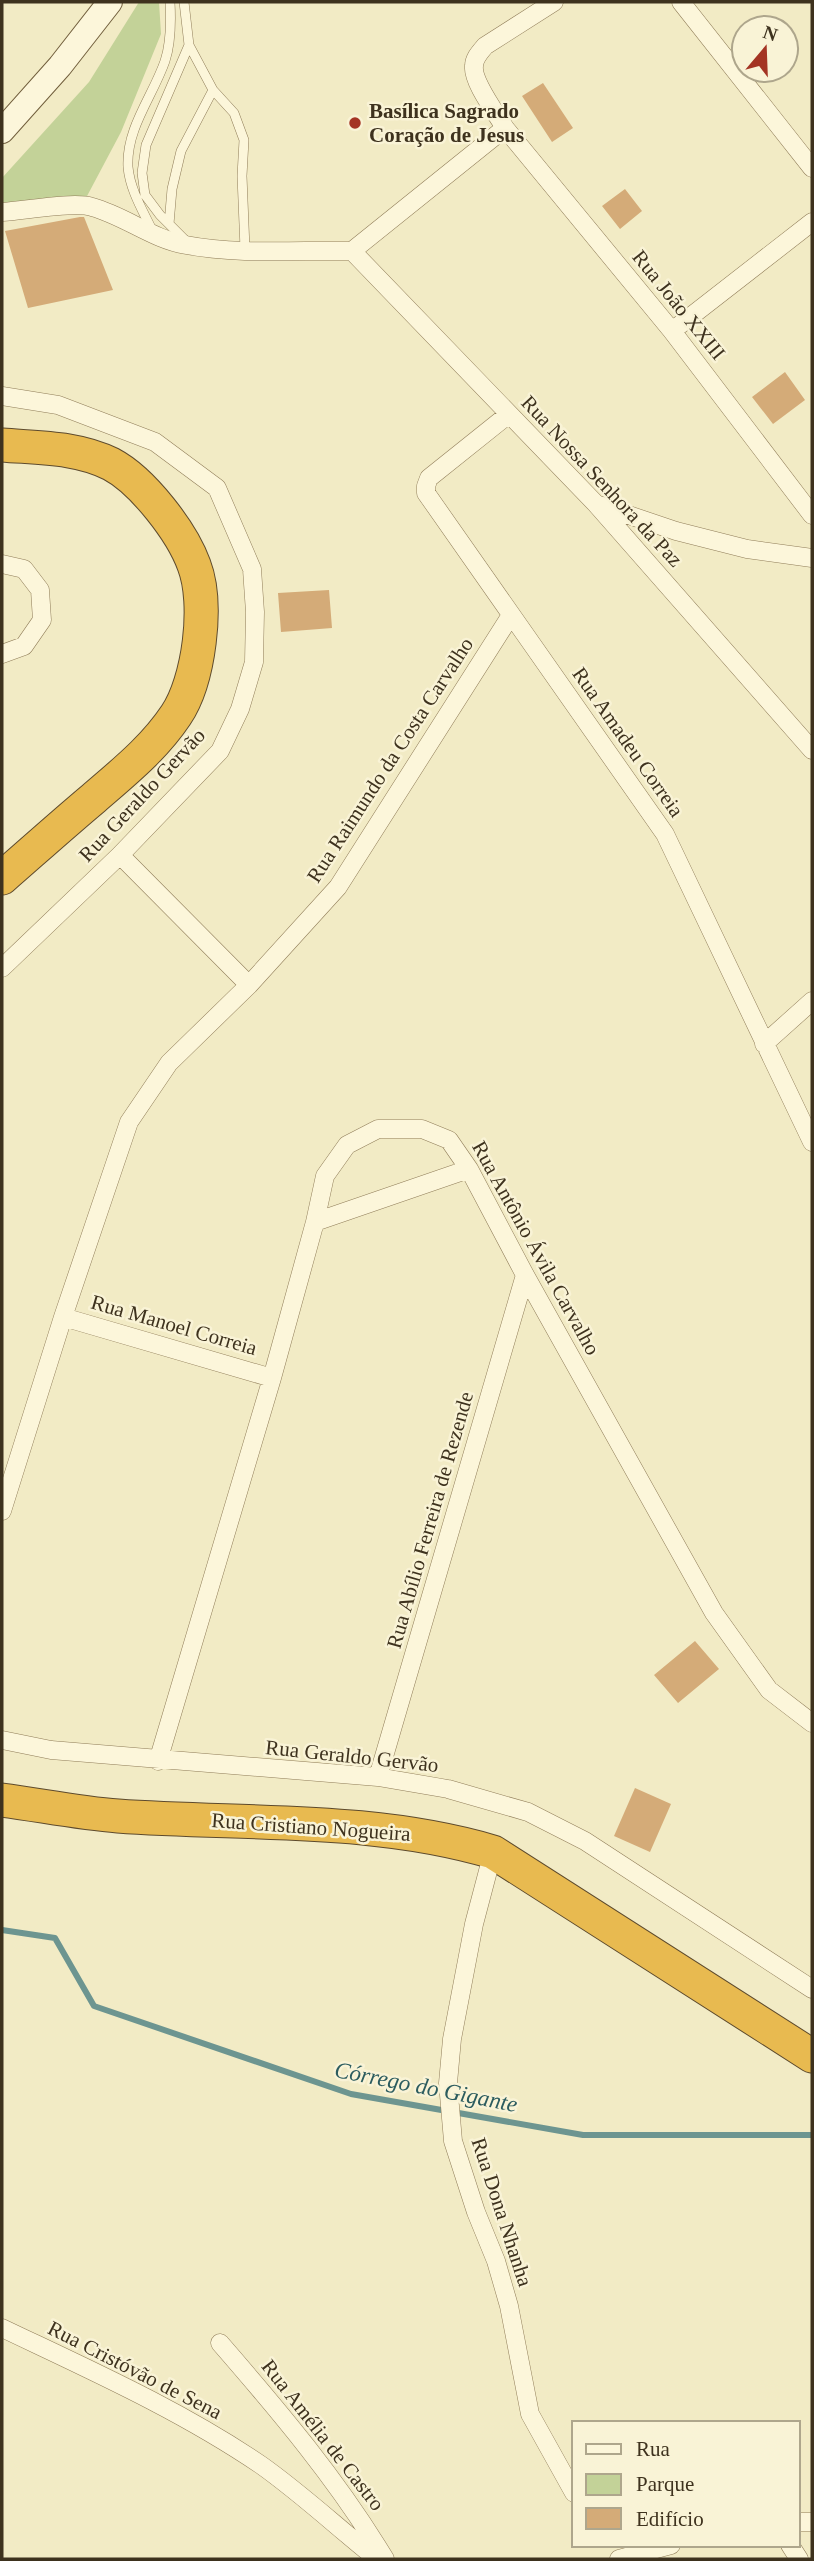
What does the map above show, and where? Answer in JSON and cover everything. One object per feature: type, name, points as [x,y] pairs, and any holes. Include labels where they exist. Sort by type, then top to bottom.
[{"type":"highway","points":[[2,444],[76,451],[112,465],[150,496],[176,530],[195,566],[201,600],[193,677],[178,713],[149,750],[2,878]]},
{"type":"highway","name":"Rua Cristiano Nogueira","points":[[2,1800],[116,1816],[377,1828],[449,1839],[493,1852],[812,2056]]},
{"type":"street","points":[[7,120],[60,66],[110,2]]},
{"type":"street","name":"Rua João XXIII","points":[[554,2],[485,46],[477,56],[473,68],[477,83],[505,128],[672,331],[812,515]]},
{"type":"street","points":[[681,2],[812,168]]},
{"type":"street","points":[[2,212],[84,205],[155,236],[191,246],[352,251],[505,128]]},
{"type":"street","points":[[672,331],[812,222]]},
{"type":"street","name":"Rua Nossa Senhora da Paz","points":[[352,251],[596,504],[810,743]]},
{"type":"street","name":"Rua Geraldo Gervão","points":[[2,396],[58,405],[155,442],[217,488],[252,569],[255,612],[254,662],[240,709],[220,751],[120,855],[2,968]]},
{"type":"street","name":"Rua Amadeu Correia","points":[[509,414],[429,478],[426,493],[665,834],[812,1142]]},
{"type":"street","points":[[596,504],[677,531],[747,549],[812,558]]},
{"type":"street","points":[[2,564],[24,569],[40,590],[42,620],[24,646],[2,654]]},
{"type":"street","name":"Rua Raimundo da Costa Carvalho","points":[[2,1511],[63,1317],[129,1122],[169,1063],[249,985],[338,887],[511,615]]},
{"type":"street","points":[[120,855],[249,985]]},
{"type":"street","points":[[764,1044],[812,1001]]},
{"type":"street","name":"Rua Antônio Ávila Carvalho","points":[[158,1761],[272,1378],[325,1176],[347,1145],[378,1129],[422,1129],[449,1140],[469,1168],[525,1275],[714,1613],[769,1690],[812,1723]]},
{"type":"street","points":[[315,1222],[469,1168]]},
{"type":"street","name":"Rua Abílio Ferreira de Rezende","points":[[378,1777],[525,1275]]},
{"type":"street","name":"Rua Manoel Correia","points":[[63,1317],[272,1378]]},
{"type":"street","name":"Rua Geraldo Gervão","points":[[2,1740],[51,1750],[158,1761],[378,1777],[448,1789],[528,1812],[585,1842],[812,1989]]},
{"type":"street","name":"Rua Dona Nhanha","points":[[493,1852],[458,2001],[448,2082],[453,2141],[476,2212],[496,2261],[509,2306],[530,2414],[572,2489]]},
{"type":"street","name":"Rua Cristóvão de Sena","points":[[2,2328],[179,2414],[261,2466],[377,2559]]},
{"type":"street","name":"Rua Amélia de Castro","points":[[220,2343],[279,2411],[355,2509],[385,2559]]},
{"type":"street","points":[[620,2559],[664,2547]]},
{"type":"lane","points":[[155,236],[132,187],[128,167],[129,147],[166,59],[171,20],[170,2]]},
{"type":"lane","points":[[184,2],[189,45],[213,90],[234,113],[244,140],[242,176],[245,249]]},
{"type":"lane","points":[[189,45],[146,145],[142,173],[145,195],[191,246]]},
{"type":"lane","points":[[169,224],[172,189],[181,151],[213,90]]},
{"type":"green space","points":[[139,2],[159,2],[161,34],[121,132],[86,198],[2,204],[2,178],[89,82]]},
{"type":"building","points":[[543,83],[573,128],[552,142],[522,96]]},
{"type":"building","points":[[625,189],[642,211],[620,229],[602,206]]},
{"type":"building","points":[[84,217],[113,290],[28,308],[5,231]]},
{"type":"building","points":[[785,372],[805,400],[773,424],[752,397]]},
{"type":"building","points":[[329,590],[332,628],[281,632],[278,593]]},
{"type":"building","points":[[695,1641],[719,1669],[678,1703],[654,1675]]},
{"type":"building","points":[[635,1788],[671,1804],[650,1852],[614,1836]]},
{"type":"waterway","name":"Córrego do Gigante","points":[[2,1930],[55,1938],[94,2006],[351,2094],[583,2135],[812,2135]]},
{"type":"place","name":"Basílica Sagrado Coração de Jesus","points":[[355,123]]}]
